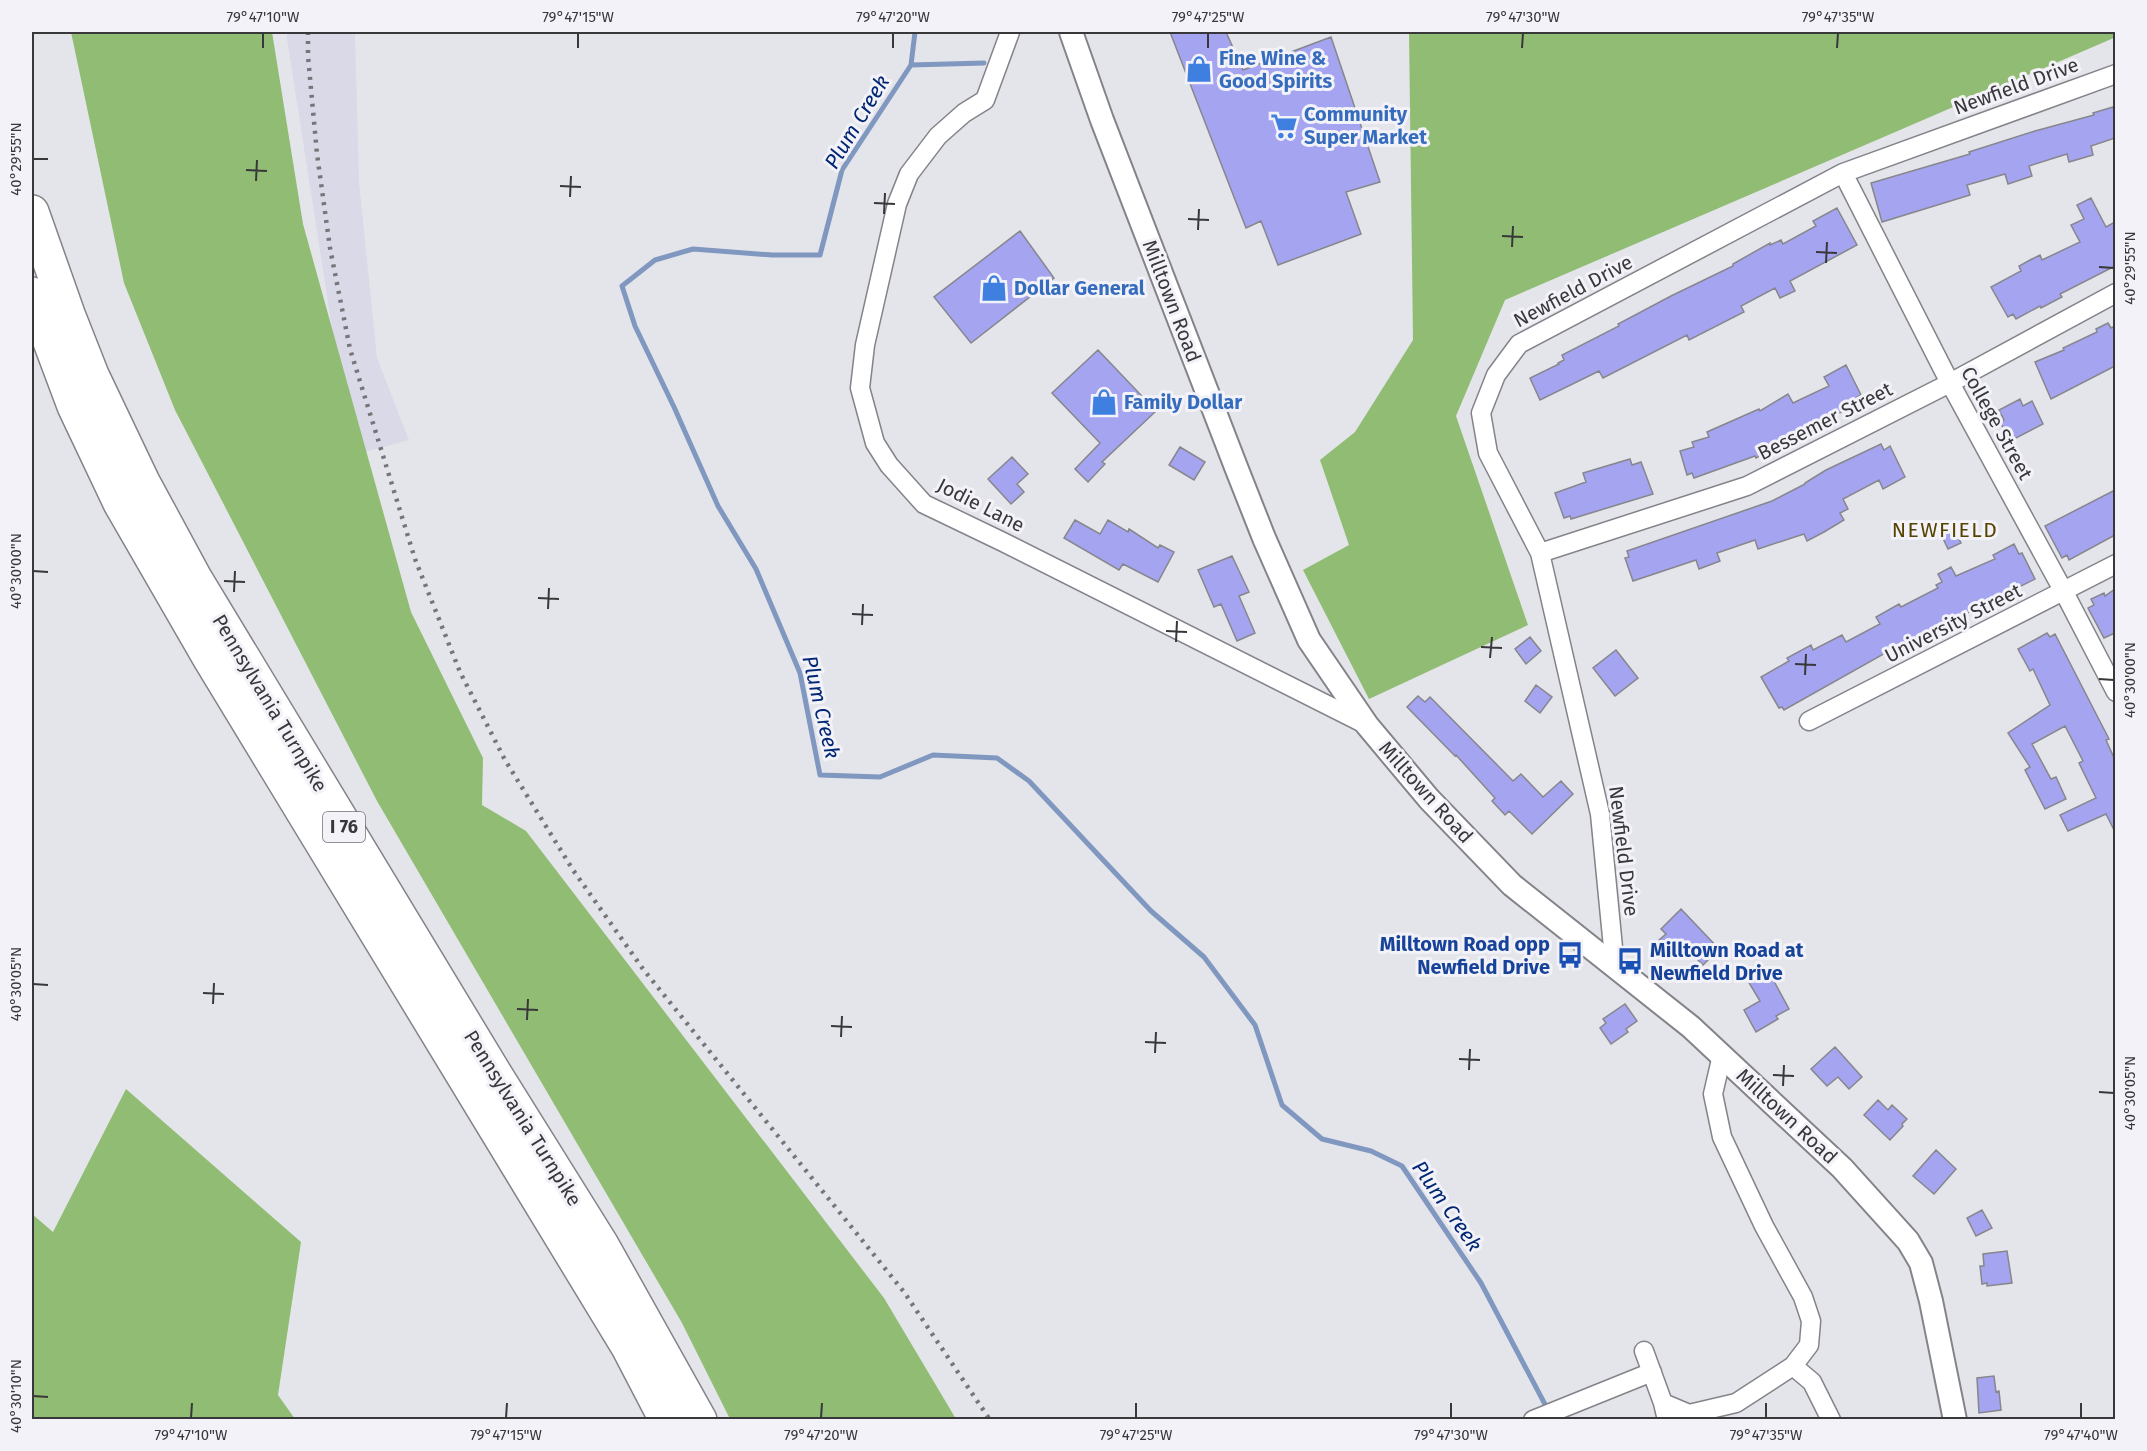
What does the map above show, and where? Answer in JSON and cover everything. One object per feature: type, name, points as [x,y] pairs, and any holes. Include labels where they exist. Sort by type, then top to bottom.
[{"type":"highway","name":"Pennsylvania Turnpike","points":[[32,212],[92,375],[143,482],[195,578],[494,1072],[602,1245],[700,1419]]},
{"type":"highway","name":"Pennsylvania Turnpike","points":[[32,294],[74,405],[120,503],[210,659],[628,1347],[666,1419]]},
{"type":"street","name":"Jodie Lane","points":[[1010,32],[985,100],[964,113],[938,136],[909,174],[897,204],[866,345],[860,388],[875,443],[889,465],[924,504],[1367,725]]},
{"type":"street","name":"Milltown Road","points":[[1071,32],[1152,251],[1264,538],[1309,640],[1367,725],[1429,799],[1512,885],[1691,1027],[1842,1168],[1908,1241],[1921,1263],[1955,1419]]},
{"type":"street","name":"Newfield Drive","points":[[1615,968],[1600,814],[1540,553],[1488,453],[1481,413],[1496,375],[1519,344],[1842,173],[2115,74]]},
{"type":"street","name":"College Street","points":[[1842,173],[1950,383],[2064,591],[2115,692]]},
{"type":"street","name":"Bessemer Street","points":[[1540,553],[1747,486],[1950,383],[2115,293]]},
{"type":"street","name":"University Street","points":[[1809,721],[2115,564]]},
{"type":"street","points":[[1644,1351],[1665,1411],[1689,1414],[1736,1403],[1793,1366],[1809,1345],[1811,1322],[1803,1297],[1764,1226],[1722,1137],[1713,1094],[1722,1055]]},
{"type":"street","points":[[1793,1366],[1812,1382],[1831,1419]]},
{"type":"street","points":[[1535,1419],[1652,1372]]},
{"type":"shaded area","points":[[286,32],[355,32],[359,182],[377,358],[409,440],[364,452],[336,354]]},
{"type":"green space","points":[[71,32],[272,32],[303,224],[411,612],[483,758],[482,805],[526,831],[884,1298],[956,1419],[730,1419],[682,1323],[377,801],[175,410],[124,283]]},
{"type":"green space","points":[[1409,32],[2115,32],[2116,37],[1505,300],[1456,416],[1528,625],[1369,699],[1303,570],[1349,545],[1320,460],[1355,432],[1413,340]]},
{"type":"green space","points":[[126,1089],[301,1242],[278,1395],[295,1419],[32,1419],[32,1214],[53,1232]]},
{"type":"building","name":"Community Super Market","points":[[1170,32],[1226,32],[1243,70],[1331,37],[1380,182],[1346,192],[1361,234],[1278,265],[1261,221],[1246,228]]},
{"type":"building","points":[[2113,107],[2115,138],[2091,146],[2093,155],[2069,162],[2067,154],[2029,166],[2032,176],[2008,184],[2005,174],[1967,185],[1970,195],[1882,222],[1871,183],[1970,154],[1969,152],[2094,115],[2093,113]]},
{"type":"building","points":[[2091,198],[2106,227],[2115,222],[2115,266],[2060,294],[2062,297],[2041,308],[2040,306],[2016,319],[2013,314],[2008,317],[1991,287],[2021,271],[2019,266],[2032,259],[2040,255],[2042,260],[2080,242],[2071,225],[2084,219],[2077,205]]},
{"type":"building","points":[[1837,208],[1857,245],[1790,281],[1795,291],[1780,298],[1775,288],[1741,306],[1744,312],[1689,340],[1687,335],[1603,378],[1599,371],[1540,400],[1530,378],[1559,364],[1564,360],[1562,355],[1671,296],[1733,266],[1770,243],[1770,245],[1781,240],[1783,244],[1816,226],[1813,221]]},
{"type":"building","name":"Dollar General","points":[[1020,231],[1054,278],[971,343],[934,297]]},
{"type":"building","points":[[2108,323],[2111,328],[2115,326],[2115,366],[2051,399],[2035,362],[2064,350],[2063,348],[2097,332],[2096,329]]},
{"type":"building","name":"Family Dollar","points":[[1098,350],[1156,411],[1102,462],[1105,464],[1088,482],[1075,469],[1100,443],[1052,393]]},
{"type":"building","points":[[1846,365],[1861,395],[1857,397],[1860,402],[1756,458],[1755,456],[1694,478],[1692,473],[1687,475],[1680,451],[1694,447],[1692,442],[1709,437],[1707,432],[1759,409],[1760,411],[1788,394],[1793,403],[1829,386],[1824,377]]},
{"type":"building","points":[[2020,399],[2023,406],[2032,401],[2043,424],[2014,439],[2010,431],[2006,433],[2000,422],[2004,420],[1999,410]]},
{"type":"building","points":[[1881,444],[1884,450],[1890,446],[1905,477],[1883,489],[1879,480],[1843,499],[1848,509],[1840,513],[1844,520],[1824,532],[1807,541],[1804,534],[1758,549],[1755,540],[1717,553],[1720,561],[1699,569],[1696,560],[1633,581],[1625,558],[1629,557],[1627,551],[1772,501],[1826,470]]},
{"type":"building","points":[[1180,447],[1205,462],[1194,480],[1169,465]]},
{"type":"building","points":[[1012,457],[1028,474],[1017,484],[1024,492],[1011,504],[988,479]]},
{"type":"building","points":[[1630,459],[1632,465],[1641,462],[1653,494],[1571,519],[1570,516],[1564,518],[1555,493],[1586,482],[1583,473]]},
{"type":"building","points":[[2115,490],[2115,535],[2069,560],[2067,555],[2062,558],[2045,526]]},
{"type":"building","points":[[1075,520],[1100,534],[1108,520],[1128,532],[1129,529],[1158,548],[1160,545],[1174,552],[1158,582],[1123,564],[1119,570],[1064,538]]},
{"type":"building","points":[[1953,528],[1961,543],[1948,549],[1941,534]]},
{"type":"building","points":[[2014,544],[2019,554],[2022,553],[2035,579],[1912,641],[1914,644],[1896,653],[1894,648],[1784,710],[1782,707],[1779,708],[1761,677],[1789,661],[1787,658],[1811,645],[1813,650],[1842,635],[1846,642],[1880,624],[1876,617],[1899,604],[1901,607],[1938,588],[1936,585],[1942,582],[1938,574],[1951,567],[1956,576],[1995,559],[1993,555]]},
{"type":"building","points":[[1232,556],[1249,592],[1239,596],[1255,633],[1237,641],[1221,604],[1214,607],[1198,570]]},
{"type":"building","points":[[2115,589],[2115,633],[2104,638],[2088,608],[2094,605],[2091,599],[2104,593],[2105,596]]},
{"type":"building","points":[[2047,633],[2050,637],[2055,634],[2109,739],[2106,740],[2115,760],[2115,832],[2106,814],[2068,831],[2060,815],[2096,798],[2079,763],[2083,761],[2065,726],[2032,744],[2051,779],[2056,777],[2066,799],[2045,809],[2025,770],[2030,767],[2008,733],[2050,705],[2033,669],[2030,671],[2018,649]]},
{"type":"building","points":[[1530,637],[1541,651],[1526,664],[1515,649]]},
{"type":"building","points":[[1616,650],[1638,678],[1615,696],[1593,668]]},
{"type":"building","points":[[1536,685],[1552,697],[1540,713],[1525,701]]},
{"type":"building","points":[[1418,696],[1425,702],[1430,697],[1513,781],[1521,774],[1543,797],[1561,781],[1573,794],[1532,834],[1509,811],[1505,815],[1492,801],[1495,798],[1456,755],[1407,707]]},
{"type":"building","points":[[1681,909],[1719,949],[1703,965],[1684,946],[1674,955],[1659,940],[1666,934],[1661,929]]},
{"type":"building","points":[[1768,970],[1789,1009],[1776,1016],[1778,1019],[1756,1032],[1744,1010],[1760,1001],[1748,981]]},
{"type":"building","points":[[1625,1004],[1637,1021],[1626,1029],[1628,1032],[1611,1044],[1600,1028],[1606,1023],[1603,1019]]},
{"type":"building","points":[[1835,1047],[1862,1077],[1849,1089],[1838,1077],[1827,1086],[1811,1069]]},
{"type":"building","points":[[1878,1100],[1888,1110],[1892,1105],[1907,1119],[1890,1140],[1864,1115]]},
{"type":"building","points":[[1936,1150],[1956,1169],[1934,1194],[1913,1176]]},
{"type":"building","points":[[1982,1210],[1992,1228],[1976,1236],[1967,1218]]},
{"type":"building","points":[[2007,1251],[2012,1283],[1987,1286],[1987,1283],[1982,1284],[1980,1266],[1984,1266],[1983,1254]]},
{"type":"building","points":[[1994,1376],[1996,1392],[1999,1391],[2001,1410],[1979,1413],[1977,1378]]},
{"type":"waterway","name":"Plum Creek","points":[[915,32],[911,65],[842,170],[820,255],[772,255],[693,249],[655,260],[622,286],[635,326],[718,506],[756,569],[800,673],[820,775],[880,777],[933,755],[997,758],[1029,781],[1151,911],[1204,957],[1255,1025],[1282,1105],[1322,1139],[1371,1151],[1402,1166],[1481,1283],[1548,1410]]},
{"type":"waterway","points":[[911,65],[984,63]]},
{"type":"railway","points":[[308,32],[317,154],[330,248],[350,349],[415,559],[460,672],[505,760],[573,870],[643,969],[904,1292],[990,1420]]},
{"type":"place","name":"Fine Wine & Good Spirits","points":[[1199,69]]},
{"type":"place","name":"Community Super Market","points":[[1284,126]]},
{"type":"place","name":"Dollar General","points":[[994,288]]},
{"type":"place","name":"Family Dollar","points":[[1104,402]]},
{"type":"place","name":"Milltown Road opp Newfield Drive","points":[[1570,955]]},
{"type":"place","name":"Milltown Road at Newfield Drive","points":[[1630,961]]},
{"type":"district","name":"NEWFIELD","points":[[1945,530]]}]
